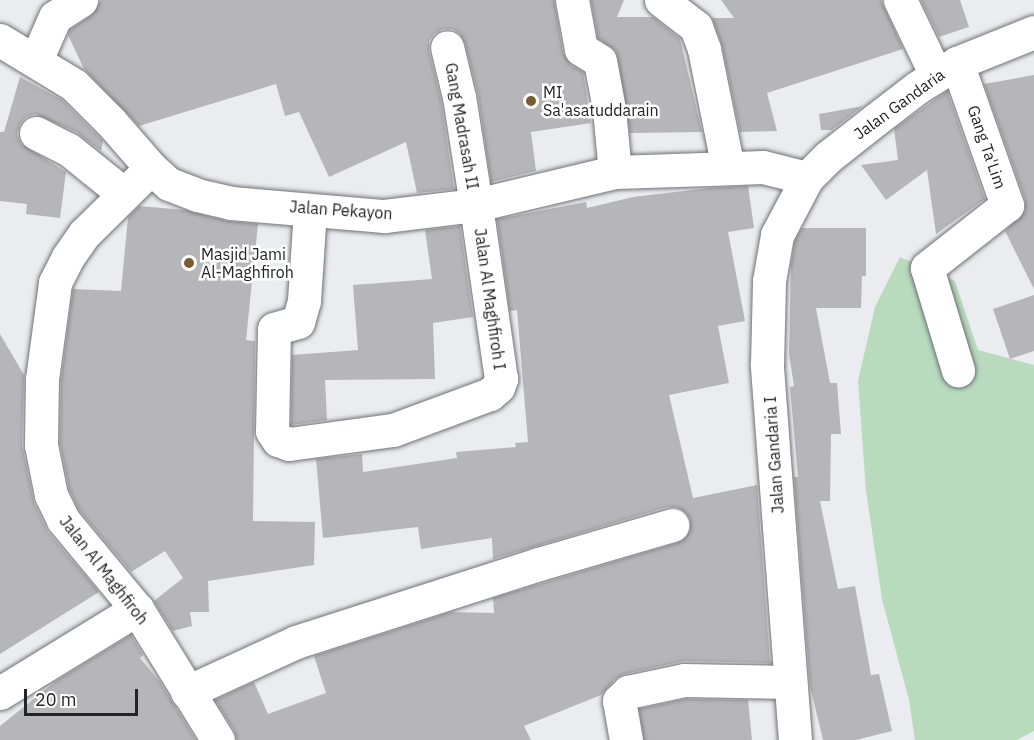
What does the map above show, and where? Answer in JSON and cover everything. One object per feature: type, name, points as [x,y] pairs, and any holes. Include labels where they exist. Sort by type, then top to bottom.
[{"type":"street","points":[[36,60],[55,17],[81,0]]},
{"type":"street","points":[[572,0],[581,49],[600,61],[609,109],[615,172]]},
{"type":"street","points":[[661,0],[696,27],[704,49],[728,168]]},
{"type":"street","points":[[900,0],[947,69]]},
{"type":"street","name":"Jalan Gandaria","points":[[807,178],[836,151],[947,69],[1034,32]]},
{"type":"street","name":"Jalan Pekayon","points":[[0,40],[74,85],[93,102],[151,168],[169,184],[196,195],[231,202],[384,216],[476,205],[615,172],[763,167],[807,178]]},
{"type":"street","name":"Gang Madrasah II","points":[[447,47],[459,97],[476,205]]},
{"type":"street","name":"Gang Ta'Lim","points":[[947,69],[1007,205],[927,268],[958,370]]},
{"type":"street","points":[[36,133],[68,149],[124,194]]},
{"type":"street","name":"Jalan Al Maghfiroh","points":[[151,168],[84,234],[68,257],[55,283],[42,379],[41,445],[51,495],[63,520],[137,609],[218,740]]},
{"type":"street","name":"Jalan Gandaria I","points":[[795,740],[767,364],[767,314],[771,255],[777,235],[807,178]]},
{"type":"street","name":"Jalan Al Maghfiroh I","points":[[310,210],[304,301],[298,322],[274,330],[272,431],[278,440],[289,444],[393,430],[490,394],[498,387],[501,379],[476,205]]},
{"type":"street","points":[[187,692],[296,642],[539,564],[672,525]]},
{"type":"street","points":[[0,693],[137,609]]},
{"type":"street","points":[[626,740],[619,701],[628,692],[684,680],[790,682]]},
{"type":"green space","points":[[900,257],[955,281],[978,350],[1034,365],[1034,731],[1017,740],[915,740],[909,700],[882,599],[866,491],[858,381],[875,307]]},
{"type":"building","points":[[101,0],[554,0],[563,53],[571,65],[583,72],[591,123],[531,132],[536,171],[491,182],[478,94],[465,43],[460,34],[453,29],[443,29],[434,34],[429,41],[429,51],[441,101],[454,189],[417,193],[406,142],[329,177],[299,112],[285,116],[276,84],[139,126],[84,69],[68,35],[70,30],[92,15]]},
{"type":"building","points":[[591,0],[624,0],[617,17],[653,17],[680,39],[702,132],[630,133],[618,58],[615,50],[598,38]]},
{"type":"building","points":[[721,0],[881,0],[903,49],[767,93],[777,131],[740,132],[722,45],[712,18],[734,18]]},
{"type":"building","points":[[921,0],[960,0],[969,27],[939,37]]},
{"type":"building","points":[[1034,75],[1034,289],[1005,231],[1025,211],[1025,199],[984,84]]},
{"type":"building","points":[[20,77],[62,100],[103,141],[101,151],[76,132],[35,114],[26,117],[20,124],[17,134],[21,144],[66,172],[60,218],[26,214],[27,204],[0,201],[0,132],[4,132]]},
{"type":"building","points":[[947,91],[985,199],[936,234],[927,170],[886,200],[861,165],[898,160],[894,129]]},
{"type":"building","points":[[863,106],[832,130],[821,130],[819,114]]},
{"type":"building","points":[[748,186],[754,228],[728,232],[745,321],[718,326],[729,383],[669,395],[693,498],[757,485],[770,663],[684,661],[624,674],[615,679],[601,695],[524,726],[531,740],[237,740],[234,730],[215,700],[254,682],[268,714],[326,693],[314,656],[451,612],[494,613],[493,598],[677,543],[686,537],[690,529],[690,519],[684,511],[676,507],[667,507],[493,559],[492,538],[421,549],[418,527],[323,538],[316,459],[362,454],[363,472],[457,458],[456,452],[516,447],[515,443],[528,442],[517,310],[510,311],[497,219],[586,202],[587,208],[633,197]]},
{"type":"building","points":[[139,206],[185,210],[227,221],[258,224],[246,340],[255,341],[253,521],[315,522],[314,565],[208,581],[209,612],[190,612],[192,626],[173,631],[154,601],[183,578],[165,551],[131,572],[79,510],[69,489],[60,443],[61,380],[73,289],[121,291],[128,217]]},
{"type":"building","points":[[460,226],[473,317],[433,323],[435,379],[325,380],[327,420],[291,425],[292,355],[358,350],[353,285],[432,279],[425,230]]},
{"type":"building","points":[[802,228],[866,228],[866,276],[862,276],[861,308],[816,308],[830,383],[837,383],[841,434],[831,434],[830,501],[820,501],[838,589],[855,586],[871,675],[879,674],[892,731],[856,740],[823,740],[810,686],[794,477],[798,477],[790,387],[794,386],[789,354],[791,264],[795,241]]},
{"type":"building","points":[[1034,295],[1034,351],[1010,359],[993,309]]},
{"type":"building","points":[[0,334],[24,375],[22,445],[34,503],[48,532],[99,592],[0,654]]},
{"type":"building","points":[[131,635],[143,655],[140,658],[160,682],[196,740],[0,740],[0,726],[56,681]]},
{"type":"building","points":[[686,699],[748,700],[752,740],[644,740],[639,709]]},
{"type":"place","name":"MI Sa'asatuddarain","points":[[531,101]]},
{"type":"place","name":"Masjid Jami Al-Maghfiroh","points":[[189,263]]}]
